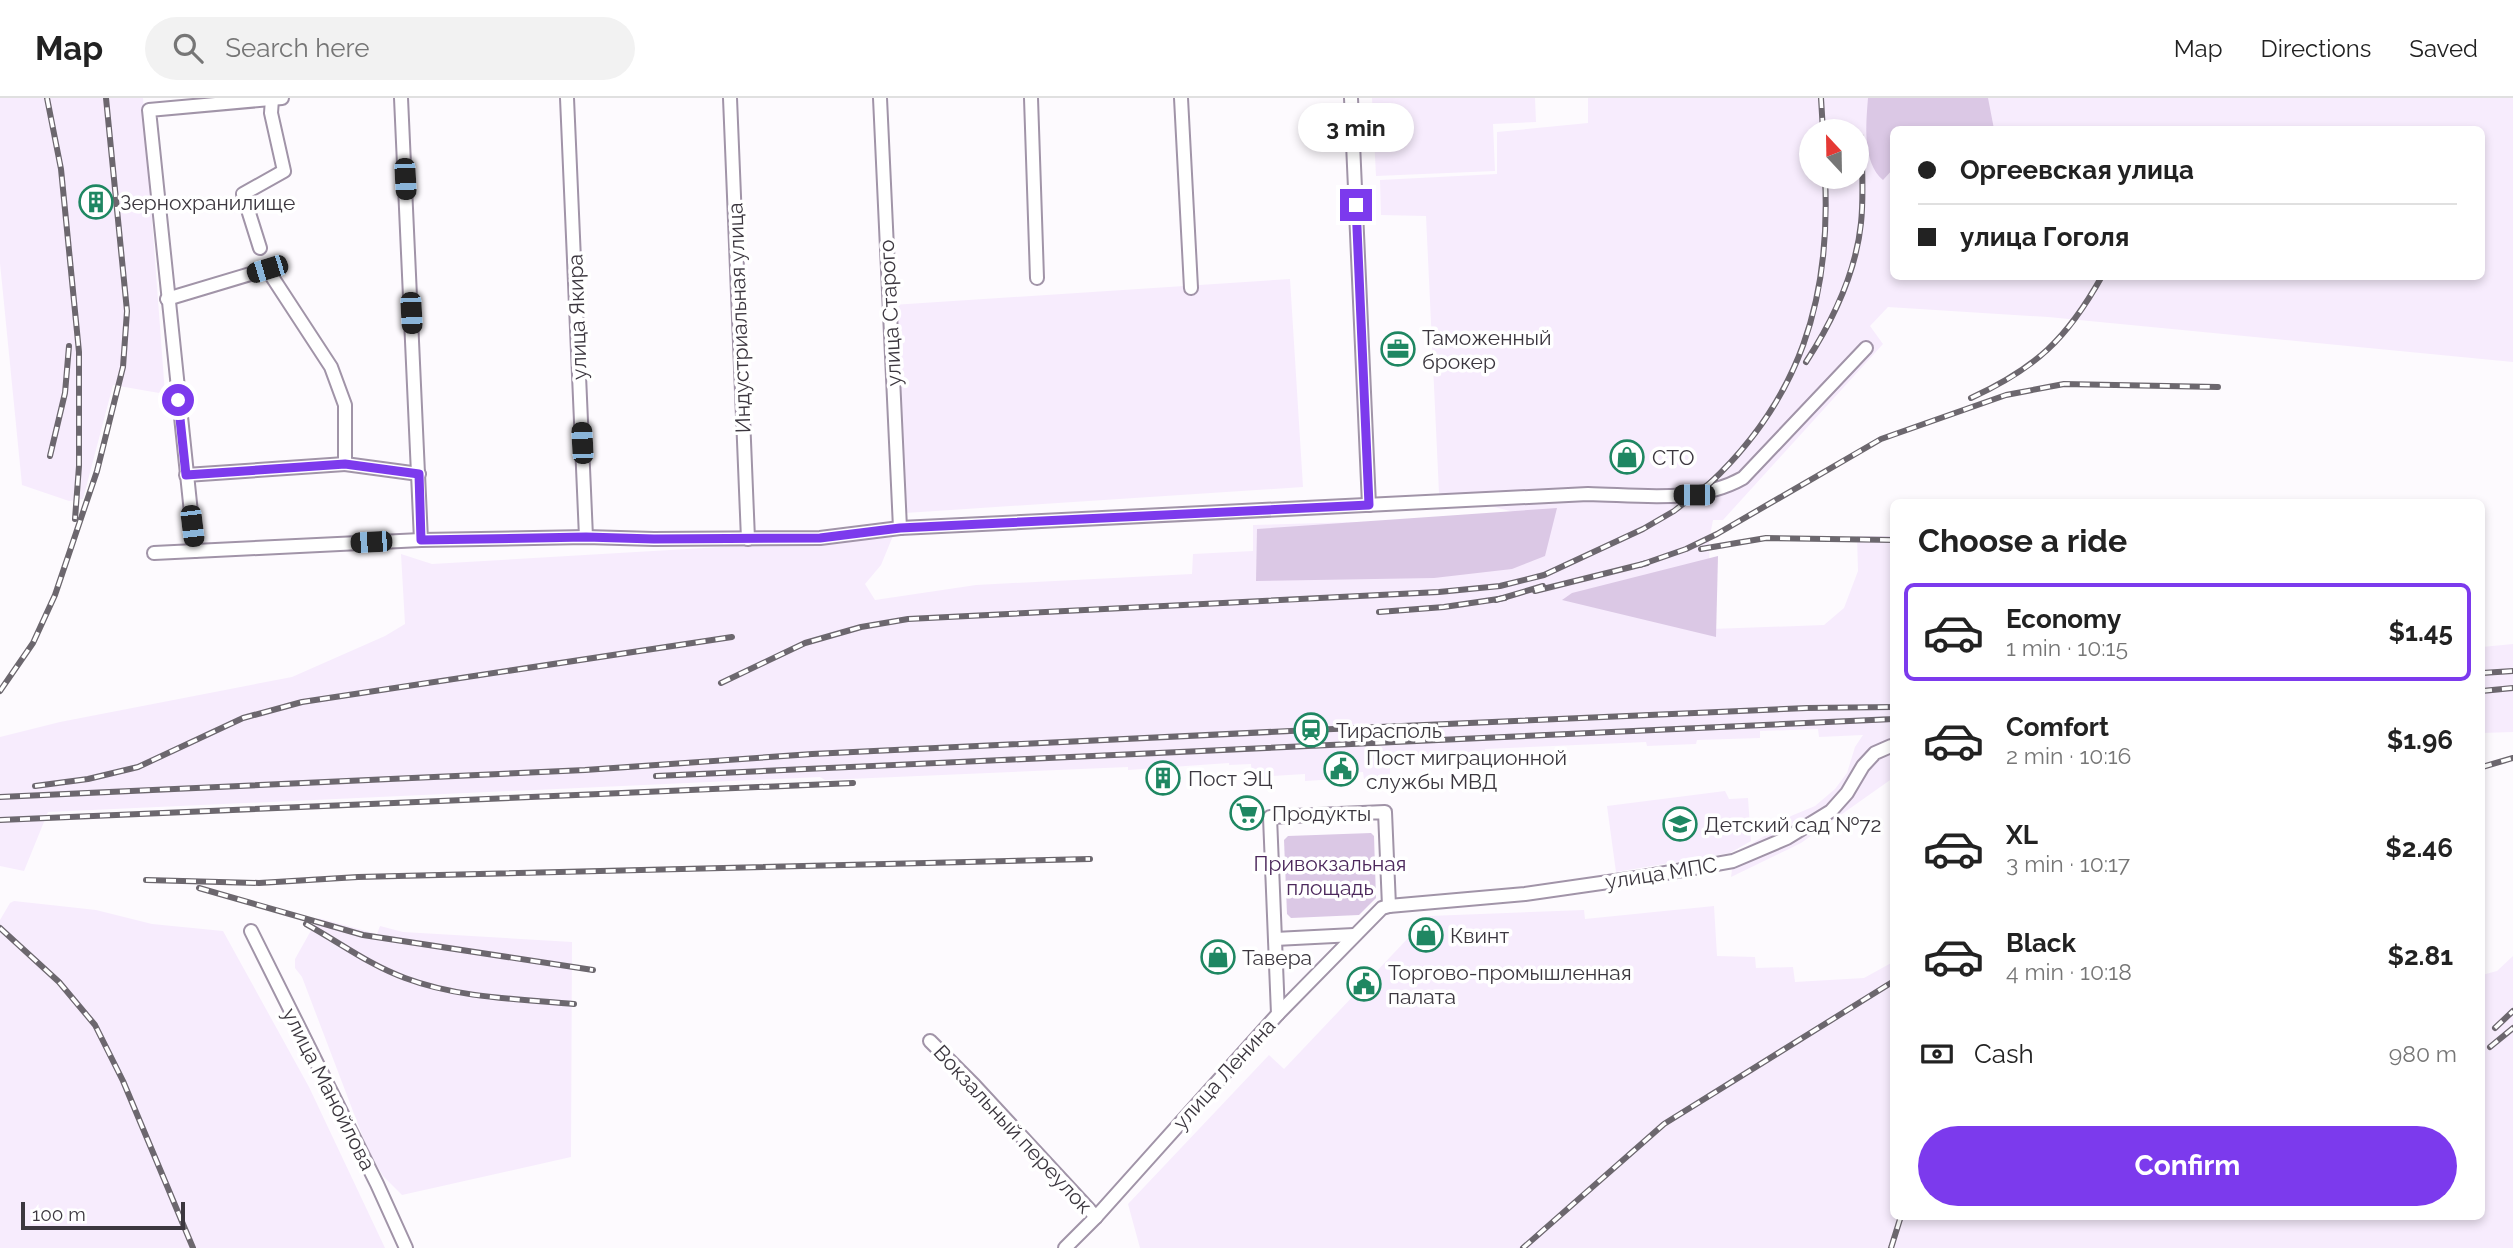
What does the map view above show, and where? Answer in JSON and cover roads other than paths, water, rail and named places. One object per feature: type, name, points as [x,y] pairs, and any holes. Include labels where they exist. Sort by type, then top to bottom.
[{"type":"street","points":[[195,551],[149,110],[282,98]]},
{"type":"street","points":[[401,98],[421,540]]},
{"type":"street","name":"улица Якира","points":[[567,98],[586,537]]},
{"type":"street","name":"Индустриальная улица","points":[[730,98],[748,538]]},
{"type":"street","name":"улица Старого","points":[[880,98],[900,528]]},
{"type":"street","points":[[1031,98],[1037,278]]},
{"type":"street","points":[[1181,98],[1191,288]]},
{"type":"street","points":[[1351,98],[1369,505]]},
{"type":"street","points":[[260,248],[243,194],[284,171],[271,113],[272,99]]},
{"type":"street","points":[[167,299],[267,269],[331,368],[345,405],[345,464]]},
{"type":"street","points":[[154,553],[421,540],[586,537],[820,538],[900,528],[1588,494],[1697,495],[1726,488],[1744,478],[1866,348]]},
{"type":"street","points":[[186,475],[345,464],[419,474]]},
{"type":"street","name":"улица МПС","points":[[1389,906],[1525,894],[1733,861],[1787,838],[1831,811],[1847,793],[1863,766],[1875,753],[1890,746]]},
{"type":"street","points":[[1278,1014],[1269,817],[1385,812],[1389,906]]},
{"type":"street","name":"улица Ленина","points":[[1065,1248],[1278,1014],[1377,912],[1389,906]]},
{"type":"street","name":"улица Манойлова","points":[[251,931],[406,1248]]},
{"type":"street","points":[[1275,939],[1354,936]]},
{"type":"street","name":"Вокзальный переулок","points":[[930,1041],[1096,1217]]},
{"type":"railway","points":[[47,98],[61,169],[79,352],[79,466],[75,519]]},
{"type":"railway","points":[[0,691],[33,643],[55,595],[97,471],[123,367],[127,311],[106,98]]},
{"type":"railway","points":[[1821,98],[1822,119]]},
{"type":"railway","points":[[1709,484],[1740,451],[1766,417],[1787,382],[1803,344],[1815,305],[1822,264],[1825,189]]},
{"type":"railway","points":[[1806,362],[1834,313],[1854,260],[1862,212],[1862,189]]},
{"type":"railway","points":[[1971,398],[2014,375],[2048,349],[2076,317],[2100,280]]},
{"type":"railway","points":[[50,456],[65,393],[69,346]]},
{"type":"railway","points":[[1640,565],[1686,549],[1717,534],[1881,439],[2006,395],[2064,384],[2218,387]]},
{"type":"railway","points":[[721,683],[805,643],[861,627],[908,619],[1439,592],[1500,586],[1544,575],[1643,529],[1674,511],[1715,479]]},
{"type":"railway","points":[[1701,549],[1766,538],[1890,540]]},
{"type":"railway","points":[[1535,591],[1647,563]]},
{"type":"railway","points":[[1496,600],[1543,586]]},
{"type":"railway","points":[[1379,612],[1444,607],[1505,598]]},
{"type":"railway","points":[[35,786],[88,779],[138,767],[243,718],[302,702],[732,637]]},
{"type":"railway","points":[[2485,673],[2513,671]]},
{"type":"railway","points":[[2485,691],[2513,688]]},
{"type":"railway","points":[[0,797],[585,770],[812,754],[1311,730],[1807,708],[1890,707]]},
{"type":"railway","points":[[656,776],[1890,719]]},
{"type":"railway","points":[[2485,766],[2513,758]]},
{"type":"railway","points":[[0,820],[853,783]]},
{"type":"railway","points":[[146,880],[259,883],[358,877],[1090,859]]},
{"type":"railway","points":[[199,888],[363,935],[593,970]]},
{"type":"railway","points":[[306,924],[379,967],[425,985],[488,997],[574,1004]]},
{"type":"railway","points":[[0,928],[59,982],[95,1025],[123,1081],[193,1248]]},
{"type":"railway","points":[[1523,1248],[1664,1124],[1890,983]]},
{"type":"railway","points":[[2495,1028],[2513,1011]]},
{"type":"railway","points":[[2490,1047],[2513,1028]]},
{"type":"railway","points":[[1891,1248],[1900,1220]]},
{"type":"place","name":"Зернохранилище","points":[[96,202]]},
{"type":"place","name":"Таможенный брокер","points":[[1398,349]]},
{"type":"place","name":"СТО","points":[[1627,457]]},
{"type":"place","name":"Тирасполь","points":[[1311,730]]},
{"type":"place","name":"Пост миграционной службы МВД","points":[[1341,769]]},
{"type":"place","name":"Пост ЭЦ","points":[[1163,778]]},
{"type":"place","name":"Продукты","points":[[1247,813]]},
{"type":"place","name":"Детский сад №72","points":[[1680,824]]},
{"type":"place","name":"Квинт","points":[[1426,935]]},
{"type":"place","name":"Тавера","points":[[1218,957]]},
{"type":"place","name":"Торгово-промышленная палата","points":[[1364,984]]},
{"type":"park label","name":"Привокзальная площадь","points":[[1330,875]]}]
